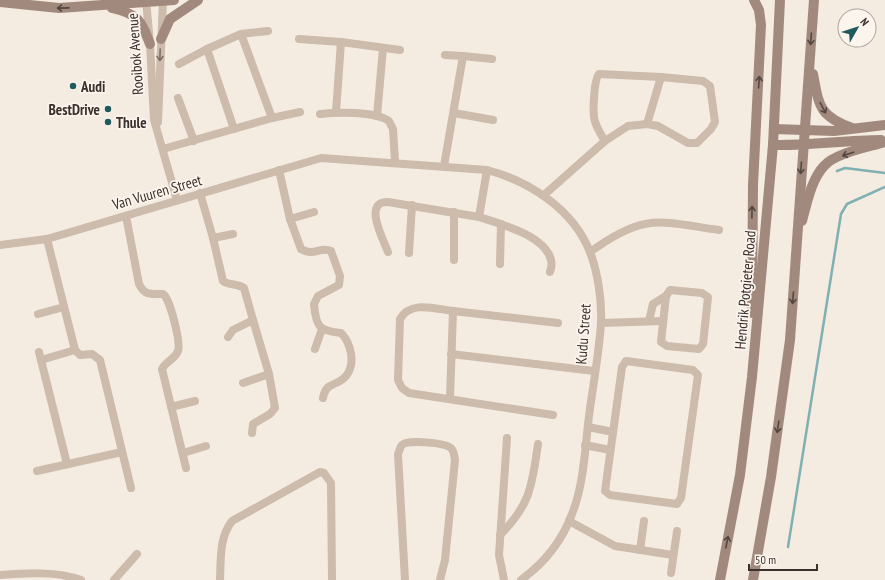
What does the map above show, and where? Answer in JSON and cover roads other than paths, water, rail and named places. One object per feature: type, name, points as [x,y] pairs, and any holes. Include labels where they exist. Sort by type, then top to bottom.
[{"type":"main road","points":[[0,2],[59,8],[174,0]]},
{"type":"main road","points":[[161,39],[170,19],[198,0]]},
{"type":"main road","points":[[752,377],[753,185],[761,25],[759,10],[754,0]]},
{"type":"main road","name":"Hendrik Potgieter Road","points":[[720,580],[740,475],[752,377],[773,145],[780,0]]},
{"type":"main road","points":[[753,580],[772,476],[790,340],[814,0]]},
{"type":"main road","points":[[102,6],[134,15],[144,27],[150,44]]},
{"type":"main road","points":[[810,57],[820,104],[826,115],[839,123],[854,129]]},
{"type":"main road","points":[[774,129],[834,131],[885,125]]},
{"type":"main road","points":[[773,145],[803,146],[837,142],[885,141]]},
{"type":"main road","points":[[796,239],[811,189],[823,167],[832,160],[885,141]]},
{"type":"street","name":"Rooibok Avenue","points":[[157,126],[163,1]]},
{"type":"street","name":"Rooibok Avenue","points":[[146,2],[150,44],[152,106],[177,200]]},
{"type":"street","points":[[179,64],[241,34],[268,31]]},
{"type":"street","points":[[241,34],[272,118]]},
{"type":"street","points":[[299,39],[341,42],[400,50]]},
{"type":"street","points":[[336,112],[341,42]]},
{"type":"street","points":[[377,116],[383,48]]},
{"type":"street","points":[[208,49],[234,129]]},
{"type":"street","points":[[445,55],[492,59]]},
{"type":"street","points":[[444,166],[463,56]]},
{"type":"street","points":[[544,195],[605,141],[628,126],[647,124],[658,126],[691,144],[696,143],[711,129],[715,122],[712,90],[707,83],[661,77],[603,73],[597,76],[594,118],[597,128],[605,141]]},
{"type":"street","points":[[647,124],[661,77]]},
{"type":"street","points":[[178,98],[194,141]]},
{"type":"street","points":[[163,149],[272,118],[300,112]]},
{"type":"street","points":[[320,114],[336,112],[377,116],[389,121],[393,129],[394,162]]},
{"type":"street","points":[[454,113],[493,120]]},
{"type":"street","name":"Kudu Street","points":[[321,158],[444,166],[487,170],[505,174],[544,195],[564,214],[580,234],[590,252],[597,280],[601,323],[579,492],[569,521],[563,533],[538,567],[520,580]]},
{"type":"street","name":"Van Vuuren Street","points":[[0,245],[47,239],[321,158]]},
{"type":"street","points":[[279,170],[290,219],[301,249],[311,253],[323,249],[331,251],[340,276],[339,285],[318,296],[315,300],[314,311],[322,329],[326,332],[341,333],[349,344],[351,354],[349,371],[346,375],[327,388],[323,398]]},
{"type":"street","points":[[479,216],[487,170]]},
{"type":"street","points":[[200,194],[213,238],[223,281],[228,284],[238,284],[244,288],[269,374],[276,408],[270,414],[253,424],[252,433]]},
{"type":"street","points":[[388,252],[375,216],[376,208],[384,202],[479,216],[501,224],[540,243],[546,249],[552,262],[550,272]]},
{"type":"street","points":[[409,253],[412,205]]},
{"type":"street","points":[[290,219],[314,212]]},
{"type":"street","points":[[454,212],[454,260]]},
{"type":"street","points":[[126,216],[139,284],[146,293],[151,295],[163,294],[169,302],[179,346],[175,356],[166,362],[162,369],[186,468]]},
{"type":"street","points":[[590,252],[612,236],[638,224],[673,222],[719,230]]},
{"type":"street","points":[[500,264],[501,224]]},
{"type":"street","points":[[213,238],[233,234]]},
{"type":"street","points":[[47,239],[75,350],[80,355],[92,354],[100,360],[131,488]]},
{"type":"street","points":[[649,321],[653,304],[666,296],[670,290],[702,293],[708,297],[702,347],[696,350],[663,345],[661,339],[666,296]]},
{"type":"street","points":[[553,415],[450,398],[409,393],[402,388],[398,380],[400,319],[404,313],[411,308],[420,307],[558,323]]},
{"type":"street","points":[[38,314],[64,308]]},
{"type":"street","points":[[450,398],[453,311]]},
{"type":"street","points":[[228,337],[233,330],[253,320]]},
{"type":"street","points":[[601,323],[663,321]]},
{"type":"street","points":[[315,349],[322,329]]},
{"type":"street","points":[[67,464],[40,356],[75,350]]},
{"type":"street","points":[[451,354],[594,372]]},
{"type":"street","points":[[626,362],[693,370],[698,374],[680,502],[674,504],[607,494],[605,487],[610,450],[622,367],[626,362]]},
{"type":"street","points":[[242,383],[269,374]]},
{"type":"street","points":[[171,407],[195,401]]},
{"type":"street","points":[[588,427],[612,432]]},
{"type":"street","points":[[504,580],[499,555],[507,438]]},
{"type":"street","points":[[405,580],[398,454],[402,445],[407,442],[442,444],[450,447],[454,452],[455,460],[445,560],[440,580]]},
{"type":"street","points":[[500,535],[514,520],[531,489],[538,444]]},
{"type":"street","points":[[585,445],[610,450]]},
{"type":"street","points":[[183,453],[206,446]]},
{"type":"street","points":[[37,471],[122,452]]},
{"type":"street","points":[[220,580],[222,545],[225,531],[232,521],[320,472],[324,473],[331,483],[332,580]]},
{"type":"street","points":[[640,550],[644,520]]},
{"type":"street","points":[[569,521],[610,544],[673,555]]},
{"type":"street","points":[[671,573],[677,531]]},
{"type":"street","points":[[114,580],[137,554]]},
{"type":"street","points":[[0,575],[48,574],[73,577],[81,580]]},
{"type":"waterway","points":[[837,171],[845,168],[885,173]]},
{"type":"waterway","points":[[788,547],[841,214],[847,204],[885,187]]},
{"type":"place","name":"Audi","points":[[73,86]]},
{"type":"place","name":"BestDrive","points":[[108,109]]},
{"type":"place","name":"Thule","points":[[108,122]]}]
